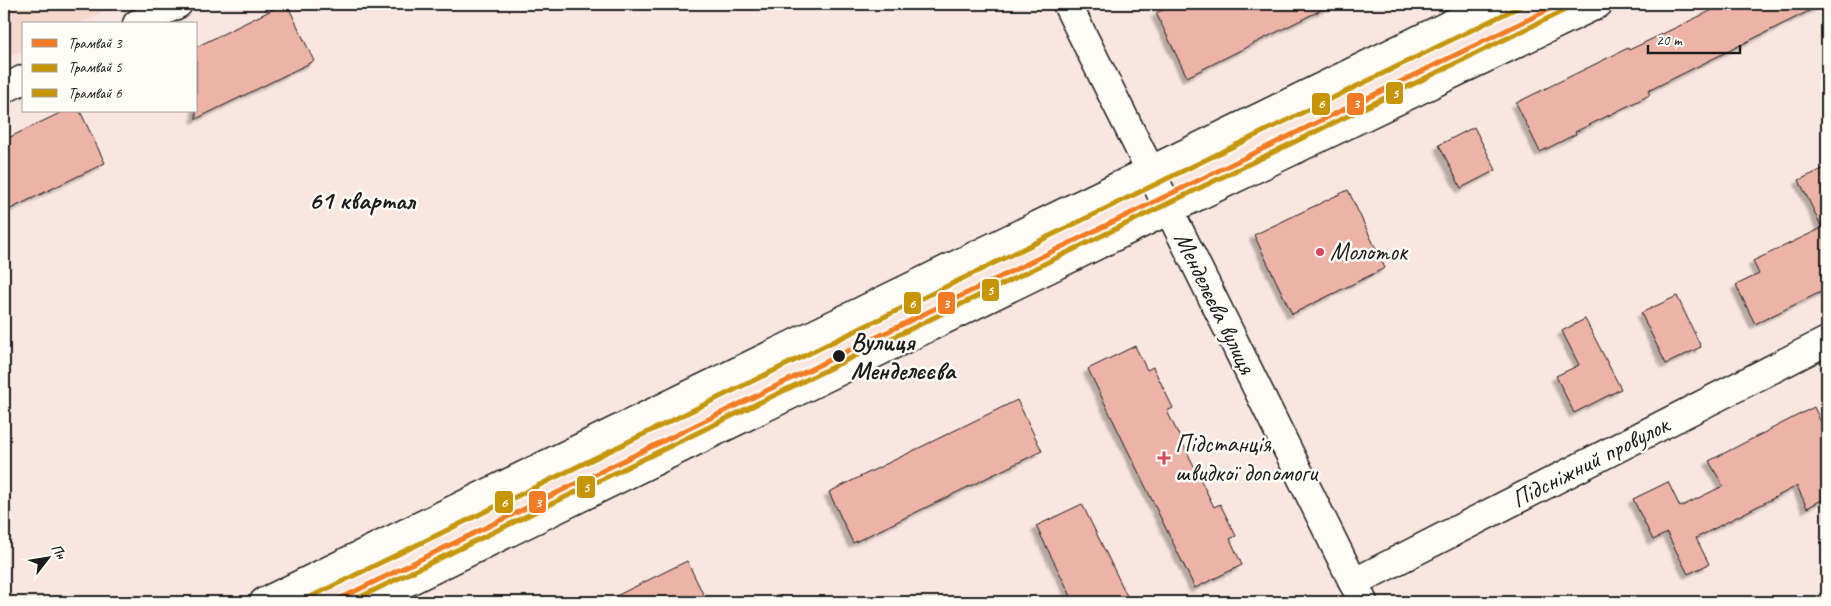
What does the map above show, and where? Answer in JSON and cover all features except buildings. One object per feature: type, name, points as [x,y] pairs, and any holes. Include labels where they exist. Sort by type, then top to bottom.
[{"type":"main road","points":[[141,22],[178,4]]},
{"type":"main road","name":"Менделєєва вулиця","points":[[1067,4],[1358,593]]},
{"type":"main road","points":[[264,602],[1492,4]]},
{"type":"main road","points":[[366,602],[1169,210],[1598,4]]},
{"type":"main road","points":[[4,89],[22,80]]},
{"type":"main road","name":"Підсніжний провулок","points":[[1358,593],[1827,342]]},
{"type":"shaded area","points":[[4,4],[119,4],[82,22],[22,22],[22,51],[4,60]]},
{"type":"tram line","name":"6","points":[[300,602],[1525,4]]},
{"type":"tram line","name":"3","points":[[333,602],[1560,4]]},
{"type":"tram line","name":"5","points":[[350,602],[1563,11]]},
{"type":"place","name":"Молоток","points":[[1320,252]]},
{"type":"place","name":"Вулиця Менделєєва","points":[[839,356]]},
{"type":"place","name":"Підстанція швидкої допомоги","points":[[1164,458]]},
{"type":"district","name":"61 квартал","points":[[362,200]]}]
